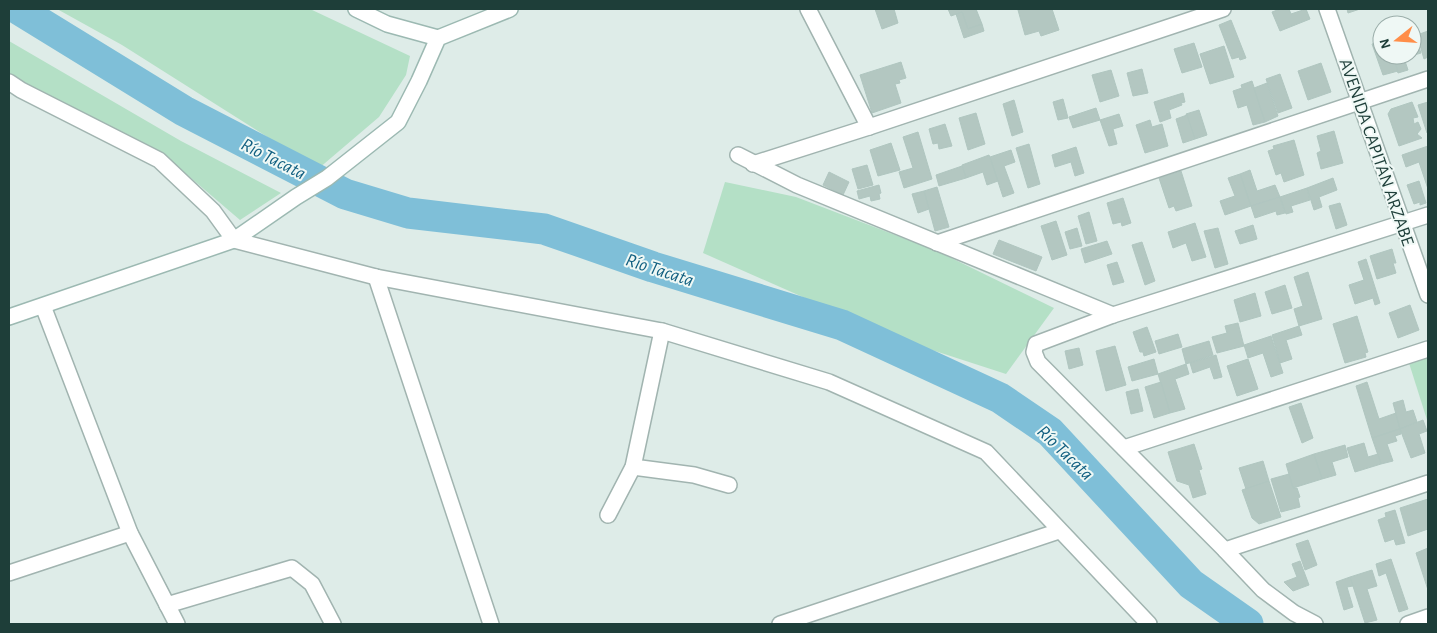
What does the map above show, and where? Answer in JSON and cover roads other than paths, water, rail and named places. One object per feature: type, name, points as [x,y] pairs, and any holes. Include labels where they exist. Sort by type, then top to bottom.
[{"type":"street","points":[[356,9],[387,24],[438,38],[510,9]]},
{"type":"street","points":[[808,9],[869,127]]},
{"type":"street","points":[[753,164],[1223,9]]},
{"type":"street","name":"AVENIDA CAPITÁN ARZABE","points":[[1327,9],[1428,295]]},
{"type":"street","points":[[9,317],[234,240],[326,178],[398,122],[438,38]]},
{"type":"street","points":[[937,243],[1428,79]]},
{"type":"street","points":[[9,82],[21,90],[159,160],[213,211],[234,240],[376,277],[662,332],[829,382],[986,452],[1149,624]]},
{"type":"street","points":[[738,155],[798,186],[1113,315]]},
{"type":"street","points":[[1315,624],[1294,613],[1263,590],[1038,362],[1034,352],[1036,344],[1113,315],[1428,215]]},
{"type":"street","points":[[376,277],[490,624]]},
{"type":"street","points":[[43,306],[130,533],[177,624]]},
{"type":"street","points":[[608,515],[633,467],[662,332]]},
{"type":"street","points":[[1124,448],[1428,350]]},
{"type":"street","points":[[633,467],[694,475],[729,485]]},
{"type":"street","points":[[1225,550],[1428,483]]},
{"type":"street","points":[[780,624],[1059,531]]},
{"type":"street","points":[[9,573],[130,533]]},
{"type":"street","points":[[167,605],[292,568],[312,584],[333,624]]},
{"type":"street","points":[[1408,624],[1428,617]]},
{"type":"waterway","name":"Río Tacata","points":[[18,9],[184,111],[345,194],[408,213],[544,229],[653,267],[842,325],[1000,398],[1050,432],[1191,584],[1248,624]]}]
